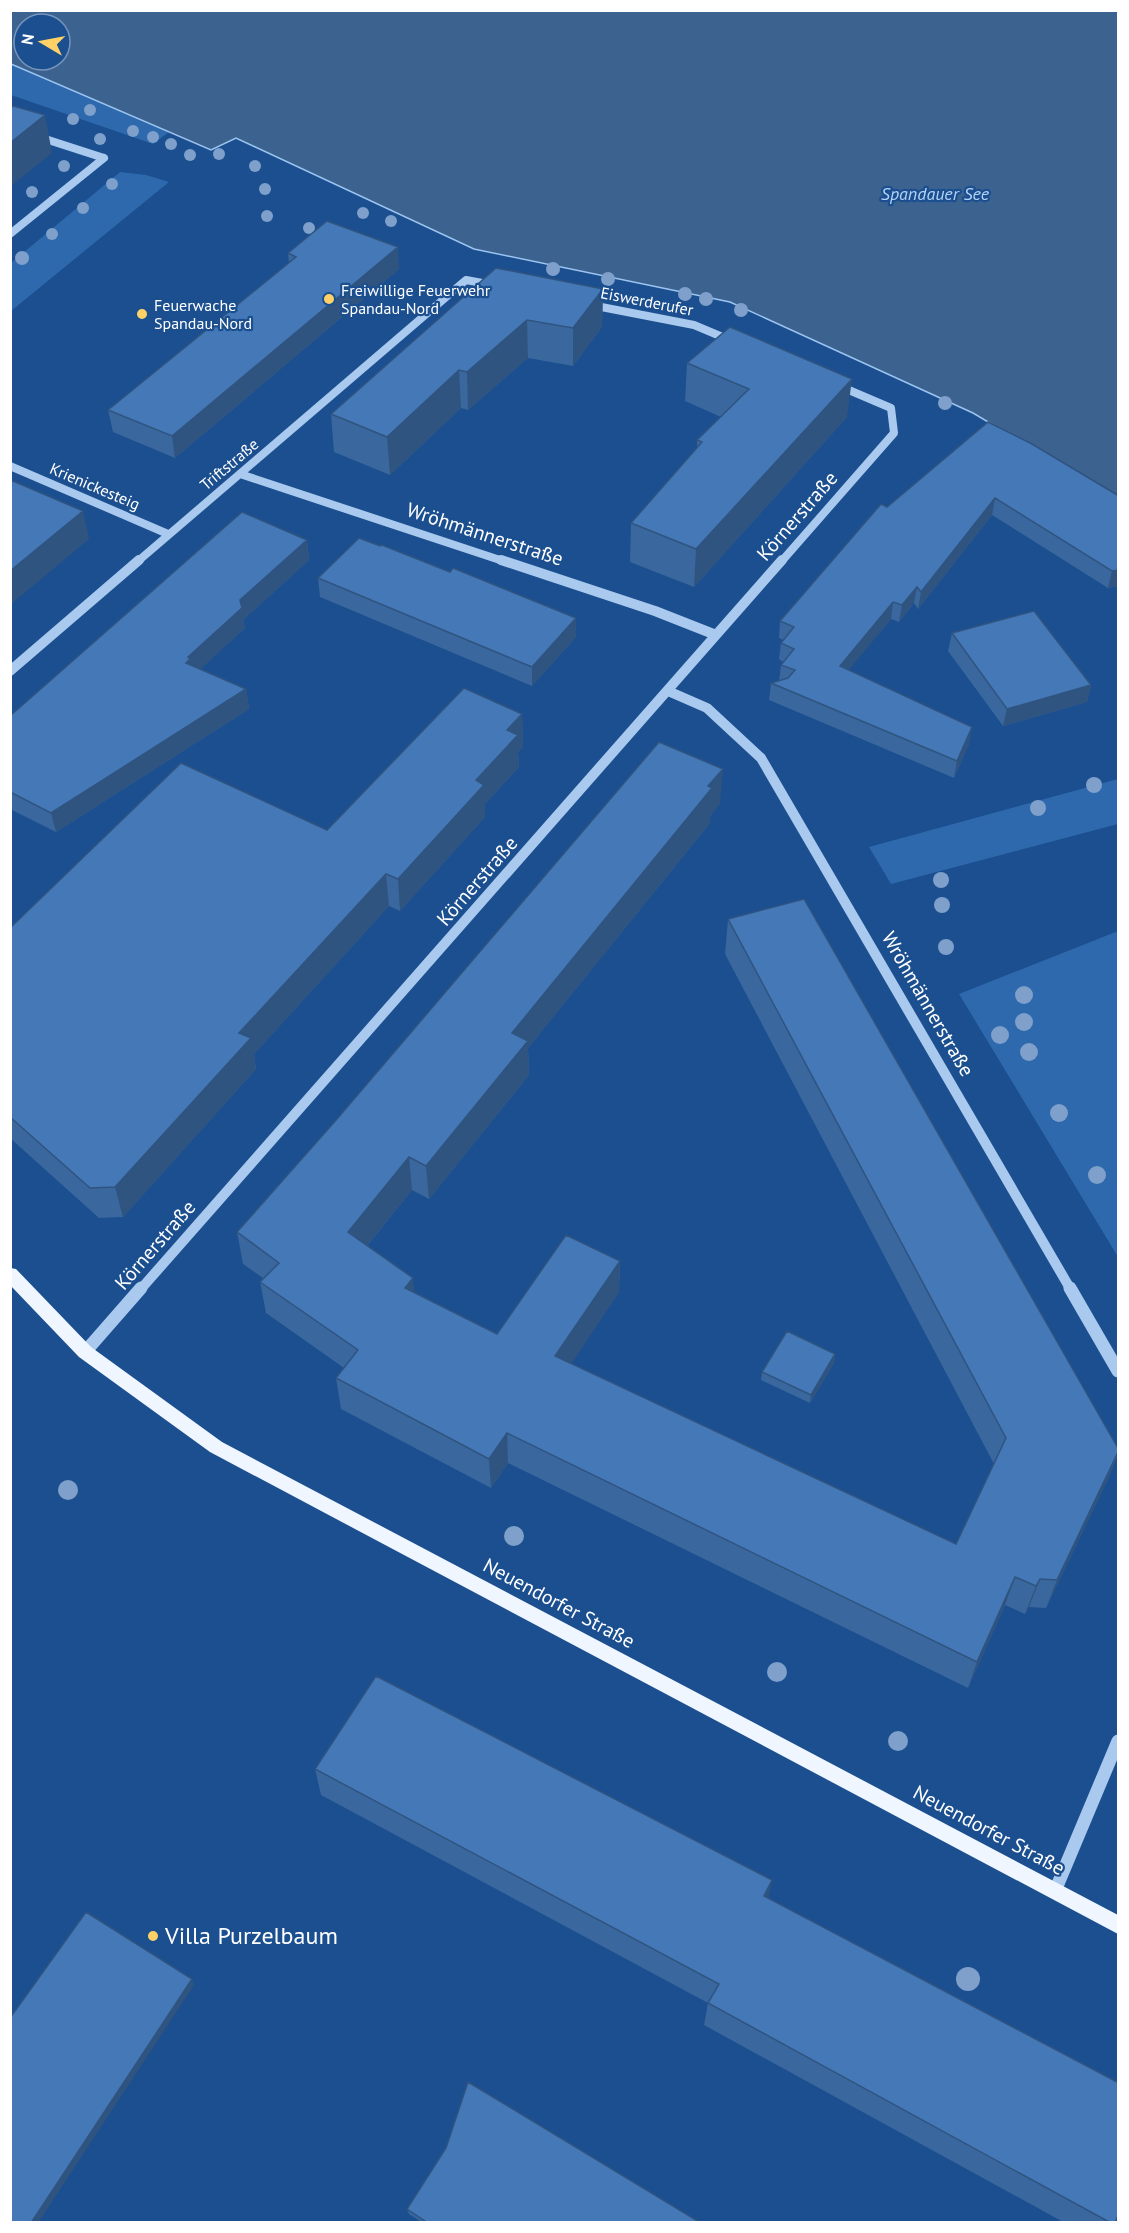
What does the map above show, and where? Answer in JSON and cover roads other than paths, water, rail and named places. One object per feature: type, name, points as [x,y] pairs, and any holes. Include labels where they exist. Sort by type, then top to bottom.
[{"type":"main road","name":"Neuendorfer Straße","points":[[10,1274],[85,1352],[216,1447],[1119,1925]]},
{"type":"street","points":[[10,234],[104,158],[31,134]]},
{"type":"street","name":"Triftstraße","points":[[10,671],[466,280],[498,286]]},
{"type":"street","name":"Eiswerderufer","points":[[581,303],[694,325],[737,343]]},
{"type":"street","name":"Körnerstraße","points":[[85,1352],[894,433],[891,408],[823,379]]},
{"type":"street","name":"Krienickesteig","points":[[10,466],[168,534]]},
{"type":"street","name":"Wröhmännerstraße","points":[[240,474],[655,611],[716,635]]},
{"type":"street","name":"Wröhmännerstraße","points":[[668,691],[707,708],[761,758],[1119,1371]]},
{"type":"street","points":[[1055,1890],[1119,1741]]},
{"type":"water","name":"Spandauer See","points":[[11,10],[1118,11],[1118,502],[1111,495],[973,413],[730,302],[474,249],[236,138],[211,150],[30,72],[72,72],[72,12],[12,12],[12,64]]},
{"type":"place","name":"Freiwillige Feuerwehr Spandau-Nord","points":[[329,299]]},
{"type":"place","name":"Feuerwache Spandau-Nord","points":[[142,314]]},
{"type":"place","name":"Villa Purzelbaum","points":[[153,1936]]}]
